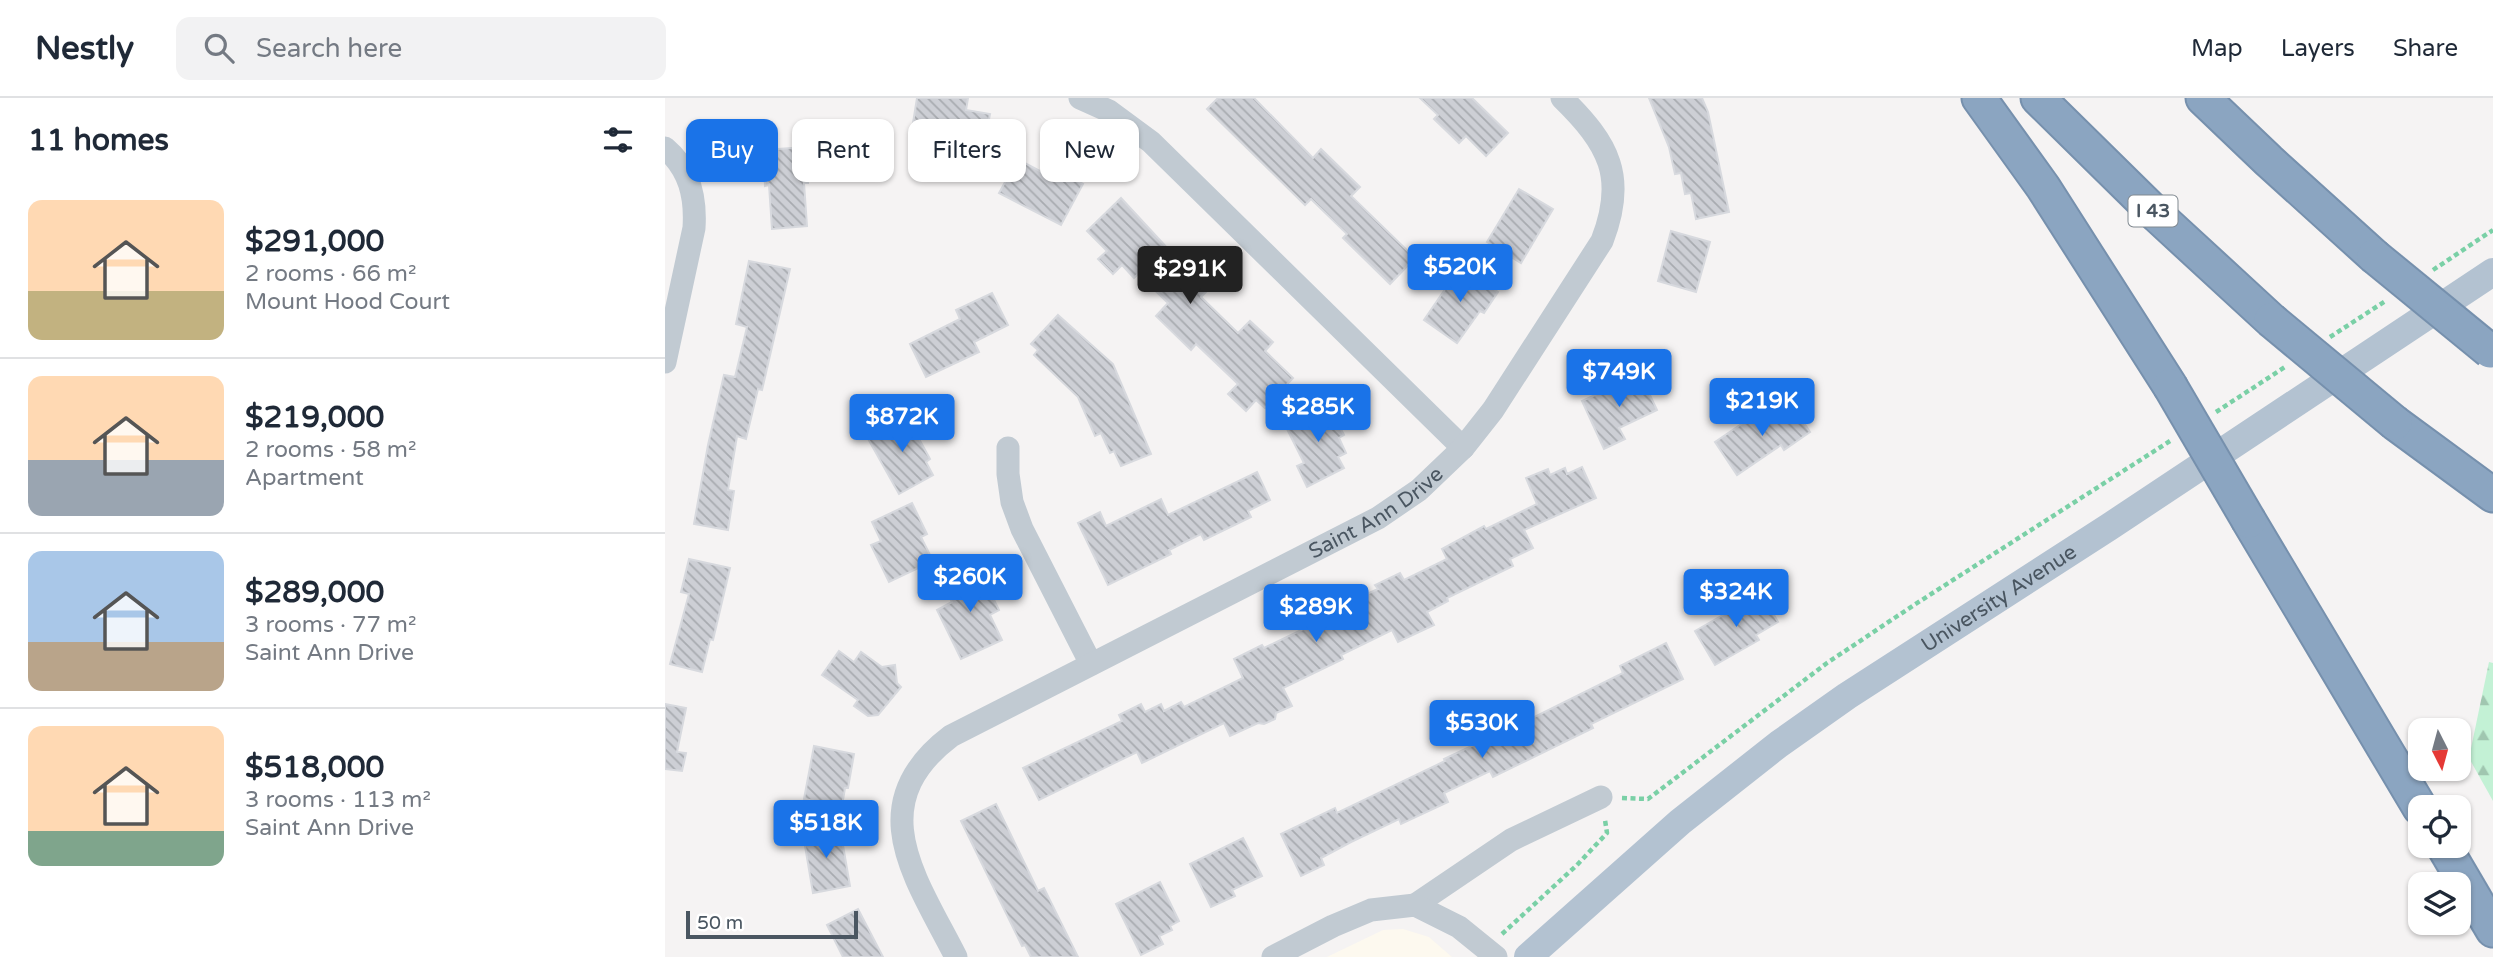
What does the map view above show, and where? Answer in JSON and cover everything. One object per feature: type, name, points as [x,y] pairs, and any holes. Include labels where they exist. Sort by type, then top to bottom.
[{"type":"highway","points":[[1979,98],[2043,187],[2170,386],[2412,795]]},
{"type":"highway","name":"I 43","points":[[2038,98],[2158,216],[2271,320],[2395,423],[2493,495]]},
{"type":"highway","points":[[2203,98],[2374,256],[2492,344]]},
{"type":"highway","points":[[2451,858],[2493,930]]},
{"type":"main road","name":"University Avenue","points":[[1528,957],[1680,822],[1824,712],[2493,272]]},
{"type":"street","points":[[1080,98],[1109,111],[1151,142],[1463,449]]},
{"type":"street","name":"Saint Ann Drive","points":[[956,957],[910,865],[902,840],[906,794],[917,770],[933,749],[951,736],[1378,517],[1419,490],[1463,449],[1493,410],[1602,241],[1610,220],[1613,176],[1605,151],[1594,130],[1562,98]]},
{"type":"street","points":[[665,148],[685,170],[695,206],[694,228],[665,362]]},
{"type":"street","points":[[1008,448],[1007,474],[1012,502],[1022,528],[1091,664]]},
{"type":"street","points":[[1273,957],[1333,926],[1371,911],[1415,905],[1511,840],[1601,797]]},
{"type":"street","points":[[1415,905],[1459,926],[1491,953]]},
{"type":"path","points":[[2424,275],[2493,230]]},
{"type":"path","points":[[2322,342],[2390,298]]},
{"type":"path","points":[[2209,416],[2288,364]]},
{"type":"path","points":[[1491,953],[1607,833],[1601,797],[1648,799],[1836,657],[2175,438]]},
{"type":"shaded area","points":[[1403,929],[1429,937],[1452,957],[1327,957],[1383,930]]},
{"type":"green space","points":[[2489,662],[2493,663],[2493,801],[2471,762],[2471,748]]},
{"type":"building","points":[[917,98],[968,98],[966,110],[990,114],[989,119],[914,119]]},
{"type":"building","points":[[1218,98],[1254,98],[1313,158],[1321,149],[1360,187],[1351,196],[1415,258],[1390,284],[1343,238],[1347,234],[1311,199],[1305,205],[1207,109]]},
{"type":"building","points":[[1420,98],[1472,98],[1508,133],[1486,156],[1466,136],[1459,143],[1434,119],[1438,115]]},
{"type":"building","points":[[1649,98],[1702,98],[1708,112],[1729,212],[1696,219],[1691,193],[1685,194],[1681,173],[1675,174],[1669,147]]},
{"type":"building","points":[[792,148],[792,182],[808,182],[804,183],[807,226],[772,229],[769,185],[765,186],[765,182],[778,182],[778,149]]},
{"type":"building","points":[[1026,164],[1040,171],[1040,182],[1083,184],[1061,225],[999,193],[1005,182],[1026,182]]},
{"type":"building","points":[[1519,189],[1553,209],[1521,263],[1487,242]]},
{"type":"building","points":[[1121,198],[1183,265],[1186,262],[1212,286],[1201,297],[1238,333],[1250,321],[1273,342],[1265,351],[1293,378],[1265,408],[1256,400],[1246,411],[1228,394],[1238,384],[1196,344],[1191,350],[1156,316],[1168,303],[1138,274],[1134,278],[1122,265],[1113,274],[1098,259],[1107,251],[1087,231]]},
{"type":"building","points":[[1671,231],[1710,242],[1696,292],[1658,281]]},
{"type":"building","points":[[749,261],[790,269],[762,390],[758,389],[746,439],[737,436],[728,490],[734,491],[728,530],[694,524],[724,375],[735,377],[747,327],[736,324]]},
{"type":"building","points":[[1461,266],[1498,292],[1484,313],[1480,311],[1457,343],[1424,320]]},
{"type":"building","points":[[992,293],[1008,325],[974,342],[979,352],[926,377],[910,344],[960,319],[956,310]]},
{"type":"building","points":[[1058,315],[1113,364],[1151,454],[1121,466],[1114,451],[1110,453],[1101,433],[1095,436],[1078,397],[1034,355],[1038,350],[1031,344]]},
{"type":"building","points":[[1640,374],[1657,410],[1619,428],[1625,439],[1604,449],[1582,401]]},
{"type":"building","points":[[1327,403],[1344,435],[1339,438],[1346,453],[1338,457],[1344,468],[1307,487],[1297,466],[1304,463],[1285,425]]},
{"type":"building","points":[[1791,403],[1810,432],[1784,450],[1781,445],[1737,475],[1715,442],[1759,412],[1765,420]]},
{"type":"building","points":[[906,415],[930,459],[926,462],[933,475],[899,494],[867,437]]},
{"type":"building","points":[[1582,467],[1596,498],[1524,530],[1533,548],[1510,559],[1513,566],[1447,598],[1448,601],[1427,612],[1434,625],[1398,642],[1392,630],[1341,655],[1343,659],[1283,688],[1292,706],[1276,713],[1275,719],[1264,724],[1258,723],[1230,736],[1224,723],[1142,763],[1137,752],[1039,800],[1023,768],[1122,721],[1119,715],[1141,704],[1145,712],[1161,704],[1164,711],[1181,702],[1184,707],[1243,678],[1234,659],[1318,622],[1315,617],[1378,589],[1375,585],[1400,573],[1404,580],[1447,559],[1442,549],[1484,526],[1486,529],[1537,504],[1526,478],[1548,469],[1550,475],[1565,468],[1567,474]]},
{"type":"building","points":[[1257,472],[1270,500],[1248,511],[1251,517],[1204,540],[1201,534],[1169,550],[1171,554],[1108,585],[1078,523],[1100,512],[1106,526],[1161,499],[1168,515]]},
{"type":"building","points":[[912,503],[927,534],[921,537],[933,561],[889,582],[871,545],[881,541],[872,522]]},
{"type":"building","points":[[689,559],[730,568],[713,640],[710,639],[702,672],[670,664],[689,594],[681,592]]},
{"type":"building","points":[[978,567],[999,610],[990,615],[1002,640],[961,659],[937,610],[952,602],[943,584]]},
{"type":"building","points":[[1761,593],[1778,622],[1756,635],[1759,640],[1715,665],[1695,631]]},
{"type":"building","points":[[1666,643],[1683,679],[1591,724],[1593,728],[1493,777],[1490,771],[1444,793],[1448,802],[1401,824],[1399,819],[1351,842],[1321,858],[1324,865],[1301,876],[1281,834],[1335,808],[1337,813],[1445,761],[1444,759],[1476,744],[1472,736],[1515,715],[1520,724],[1623,673],[1620,666]]},
{"type":"building","points":[[839,651],[854,662],[861,652],[882,667],[895,665],[897,683],[901,687],[878,715],[868,716],[854,706],[858,700],[822,675]]},
{"type":"building","points":[[665,704],[686,708],[677,752],[686,753],[682,771],[665,769]]},
{"type":"building","points":[[814,746],[854,754],[842,806],[804,799]]},
{"type":"building","points":[[996,804],[1038,891],[1044,888],[1078,957],[1031,957],[1025,945],[1022,946],[961,821]]},
{"type":"building","points":[[840,828],[850,886],[813,893],[803,834]]},
{"type":"building","points":[[1243,838],[1262,876],[1232,890],[1235,896],[1211,907],[1190,864]]},
{"type":"building","points":[[1160,882],[1179,921],[1170,926],[1172,930],[1159,936],[1163,944],[1141,955],[1116,904]]},
{"type":"building","points":[[858,909],[883,957],[843,957],[827,925]]}]
